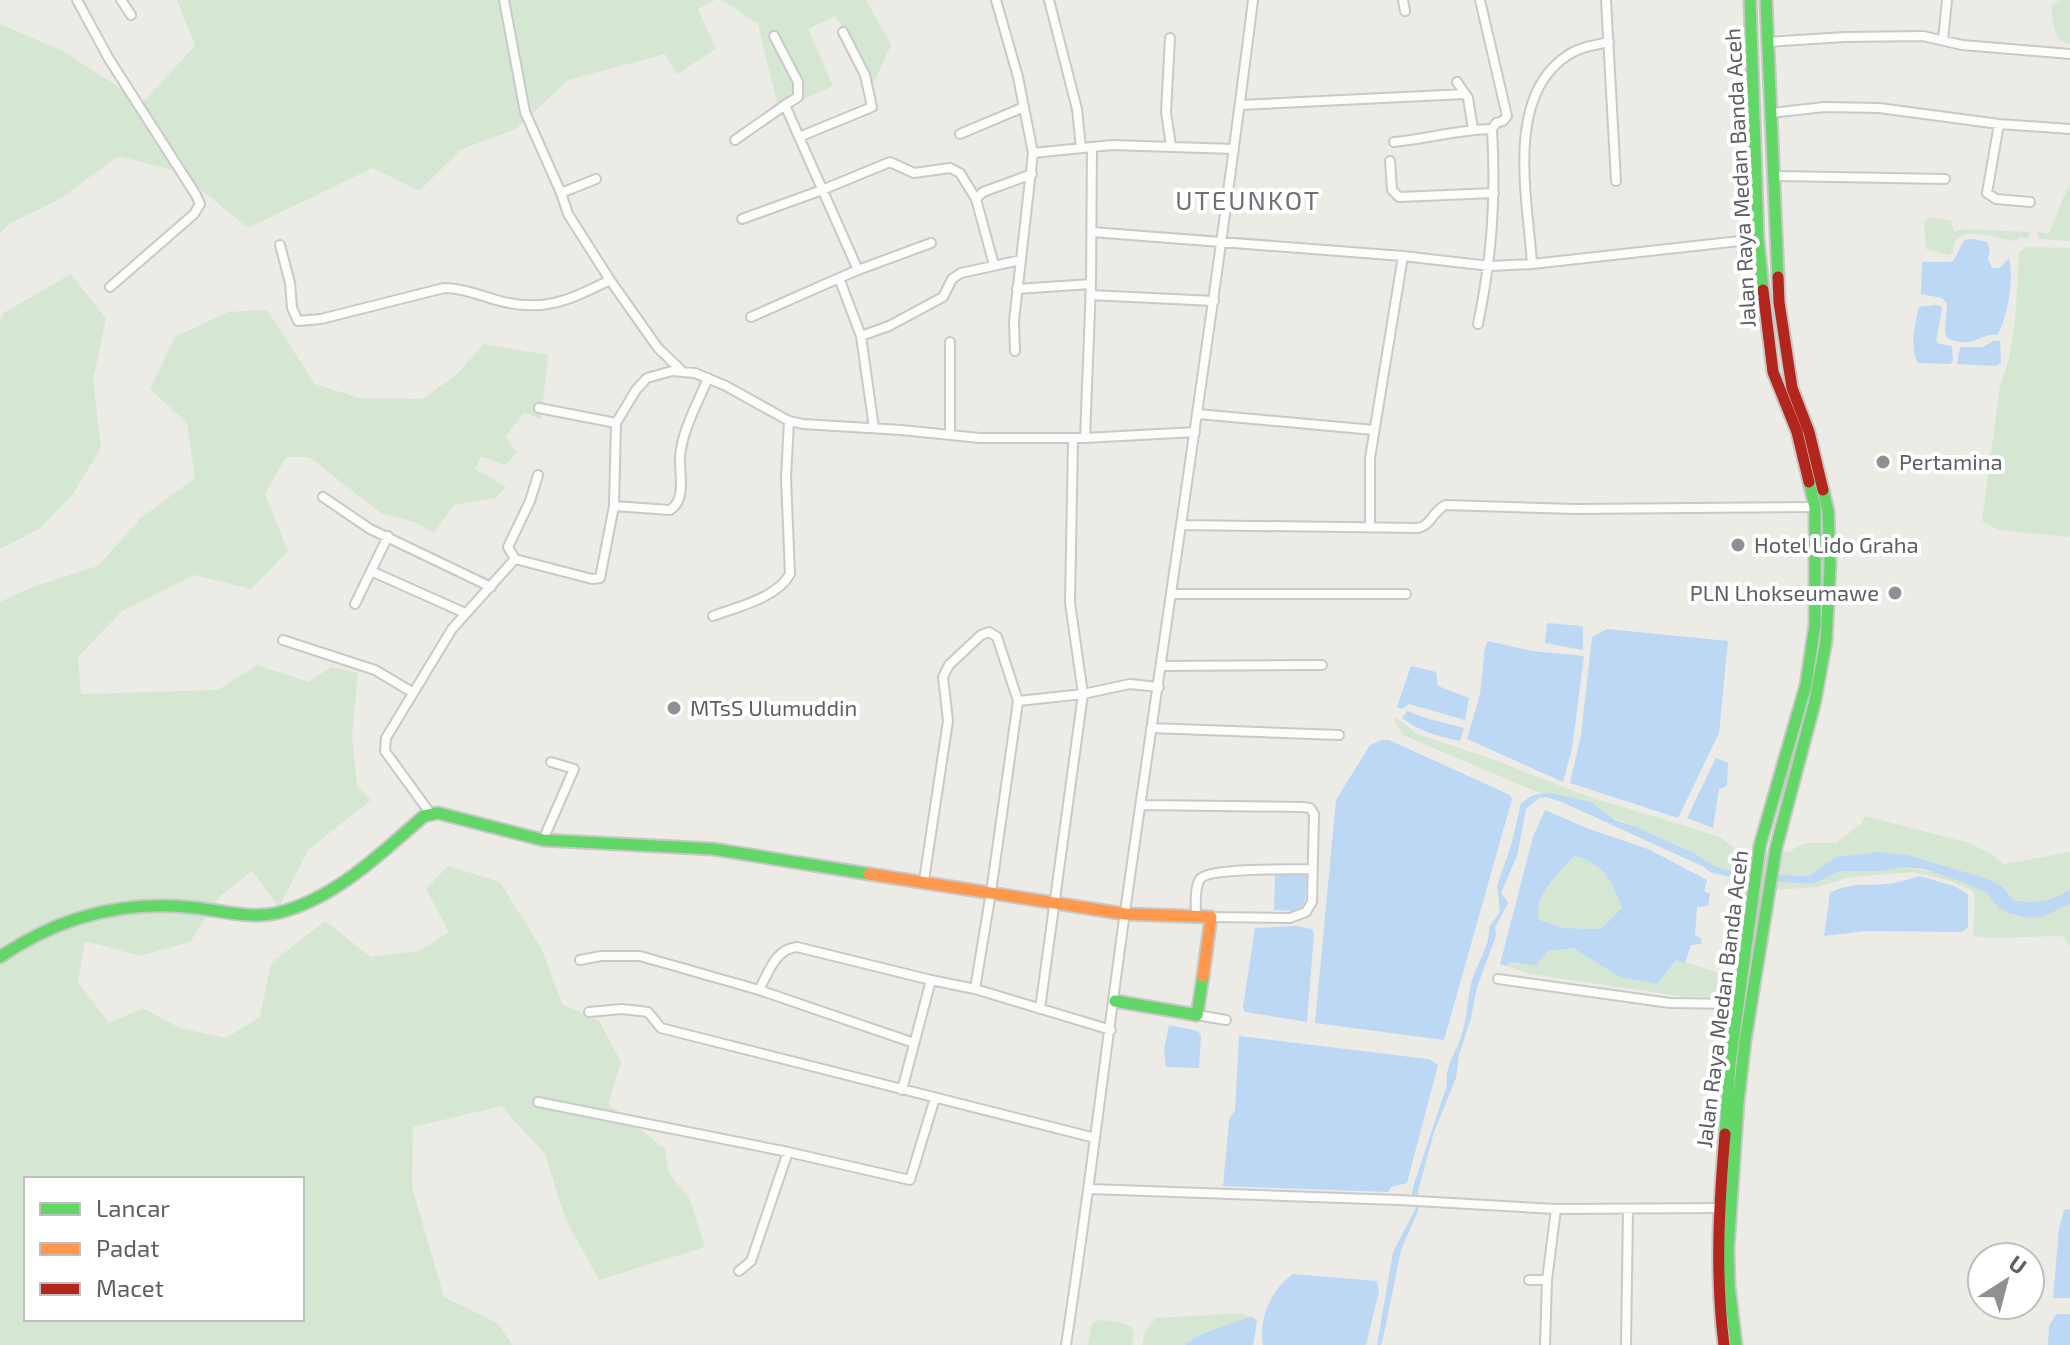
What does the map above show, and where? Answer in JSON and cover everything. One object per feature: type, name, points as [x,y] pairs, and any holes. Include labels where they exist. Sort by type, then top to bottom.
[{"type":"main road","name":"Jalan Raya Medan Banda Aceh","points":[[1724,1345],[1716,1274],[1724,1208],[1767,894],[1797,744],[1815,625],[1815,507],[1797,432],[1773,372],[1758,239],[1750,0]]},
{"type":"main road","name":"Jalan Raya Medan Banda Aceh","points":[[1736,1345],[1724,1208],[1730,1063],[1760,845],[1815,701],[1826,641],[1830,565],[1828,511],[1809,432],[1792,388],[1779,302],[1766,0]]},
{"type":"main road","points":[[0,957],[19,942],[55,923],[82,913],[113,907],[195,907],[237,914],[272,914],[298,907],[346,882],[430,813],[543,840],[713,849],[1125,914],[1211,917],[1197,1015],[1115,1001]]},
{"type":"street","points":[[77,0],[109,59],[200,204],[194,214],[110,287]]},
{"type":"street","points":[[121,0],[131,15]]},
{"type":"street","points":[[504,0],[525,112],[568,214],[658,348],[681,370]]},
{"type":"street","points":[[996,0],[1033,153],[1014,321],[1015,351]]},
{"type":"street","points":[[1049,0],[1077,109],[1081,148]]},
{"type":"street","points":[[1066,1345],[1090,1189],[1151,728],[1214,301],[1253,0]]},
{"type":"street","points":[[1403,0],[1405,11]]},
{"type":"street","points":[[1478,324],[1490,266],[1494,193],[1492,129],[1496,123],[1503,121],[1507,113],[1480,0]]},
{"type":"street","points":[[1606,0],[1616,181]]},
{"type":"street","points":[[1943,40],[1947,0]]},
{"type":"street","points":[[799,137],[872,107],[865,75],[843,32]]},
{"type":"street","points":[[735,140],[800,93],[798,82],[774,36]]},
{"type":"street","points":[[1767,42],[1923,36],[1962,45],[2070,54]]},
{"type":"street","points":[[1170,38],[1166,112],[1171,146]]},
{"type":"street","points":[[1532,264],[1524,139],[1528,113],[1539,87],[1566,56],[1581,48],[1609,42]]},
{"type":"street","points":[[1457,82],[1465,94],[1473,129]]},
{"type":"street","points":[[1240,105],[1465,94]]},
{"type":"street","points":[[785,105],[858,270]]},
{"type":"street","points":[[960,134],[1024,107]]},
{"type":"street","points":[[1771,113],[1824,107],[1868,107],[1973,118],[1999,124],[2070,129]]},
{"type":"street","points":[[1999,124],[1989,167],[1987,193],[1996,199],[2030,202]]},
{"type":"street","points":[[1394,142],[1436,138],[1473,129],[1492,129]]},
{"type":"street","points":[[1033,153],[1092,147],[1234,149]]},
{"type":"street","points":[[1085,438],[1092,147]]},
{"type":"street","points":[[1390,161],[1392,190],[1399,197],[1494,193]]},
{"type":"street","points":[[742,219],[890,162],[914,173],[950,168],[960,173],[976,199],[994,265]]},
{"type":"street","points":[[976,199],[983,192],[1032,174]]},
{"type":"street","points":[[1773,176],[1945,179]]},
{"type":"street","points":[[561,193],[596,179]]},
{"type":"street","points":[[1092,232],[1403,256],[1490,266],[1758,239]]},
{"type":"street","points":[[751,317],[858,270],[931,243]]},
{"type":"street","points":[[280,245],[290,283],[292,308],[298,321],[305,322],[444,288],[464,289],[524,306],[557,304],[610,280]]},
{"type":"street","points":[[1370,528],[1369,476],[1374,430],[1403,256]]},
{"type":"street","points":[[861,336],[889,326],[943,297],[952,279],[961,273],[1021,260]]},
{"type":"street","points":[[839,278],[861,336],[874,428]]},
{"type":"street","points":[[1017,289],[1091,284]]},
{"type":"street","points":[[1090,295],[1214,301]]},
{"type":"street","points":[[950,342],[950,435]]},
{"type":"street","points":[[538,475],[530,501],[508,547],[515,559],[592,579],[600,578],[614,506],[616,423],[636,390],[647,378],[658,373],[681,370],[708,378],[789,421],[980,438],[1085,438],[1195,432]]},
{"type":"street","points":[[614,506],[670,510],[677,505],[680,499],[681,447],[708,378]]},
{"type":"street","points":[[539,408],[616,423]]},
{"type":"street","points":[[1198,414],[1374,430]]},
{"type":"street","points":[[713,616],[771,593],[790,574],[786,478],[789,421]]},
{"type":"street","points":[[1040,1009],[1083,694],[1070,603],[1073,438]]},
{"type":"street","points":[[323,497],[354,520],[491,587]]},
{"type":"street","points":[[1182,525],[1425,526],[1446,505],[1576,509],[1815,507]]},
{"type":"street","points":[[355,604],[388,536]]},
{"type":"street","points":[[430,813],[384,746],[438,649],[465,613],[515,559]]},
{"type":"street","points":[[371,571],[465,613]]},
{"type":"street","points":[[1173,594],[1406,594]]},
{"type":"street","points":[[924,880],[948,721],[943,683],[946,670],[981,635],[989,632],[997,637],[1018,701],[975,989]]},
{"type":"street","points":[[283,640],[375,670],[412,692]]},
{"type":"street","points":[[1161,666],[1322,665]]},
{"type":"street","points":[[1018,701],[1083,694],[1130,684],[1159,687]]},
{"type":"street","points":[[1151,728],[1339,735]]},
{"type":"street","points":[[543,840],[574,769],[551,762]]},
{"type":"street","points":[[1142,805],[1310,808],[1314,814],[1312,902],[1306,912],[1298,916],[1211,917]]},
{"type":"street","points":[[1196,917],[1197,884],[1206,875],[1312,869]]},
{"type":"street","points":[[759,990],[779,954],[786,948],[797,947],[975,989],[1111,1030]]},
{"type":"street","points":[[580,960],[601,956],[640,956],[759,990],[914,1043]]},
{"type":"street","points":[[1498,979],[1670,1003],[1739,1004]]},
{"type":"street","points":[[902,1090],[931,980]]},
{"type":"street","points":[[589,1012],[622,1009],[648,1012],[661,1028],[1095,1138]]},
{"type":"street","points":[[1197,1015],[1226,1020]]},
{"type":"street","points":[[538,1102],[910,1180],[935,1098]]},
{"type":"street","points":[[739,1271],[751,1261],[788,1152]]},
{"type":"street","points":[[1090,1189],[1556,1209],[1628,1211],[1724,1208]]},
{"type":"street","points":[[1545,1345],[1547,1280],[1556,1209]]},
{"type":"street","points":[[1626,1345],[1628,1211]]},
{"type":"street","points":[[1529,1280],[1547,1280]]},
{"type":"green space","points":[[177,0],[715,0],[698,9],[716,49],[677,74],[665,54],[568,80],[516,129],[462,149],[419,191],[373,168],[248,228],[178,171],[118,156],[60,199],[9,224],[0,233],[0,24],[62,51],[143,102],[195,46]]},
{"type":"green space","points":[[722,0],[866,0],[891,45],[874,82],[836,16],[808,29],[833,86],[779,110],[758,24]]},
{"type":"green space","points":[[2059,0],[2070,0],[2070,44],[2060,39],[2055,30],[2051,6]]},
{"type":"green space","points":[[2070,186],[2070,241],[2039,239],[2037,231],[2048,234]]},
{"type":"green space","points":[[1929,217],[1951,221],[1954,232],[1963,229],[2030,232],[2028,239],[2020,237],[2015,241],[1977,234],[1960,236],[1949,255],[1926,249],[1924,221]]},
{"type":"green space","points":[[2026,247],[2070,248],[2070,537],[1998,530],[1982,521],[2000,385],[2013,338],[2019,252]]},
{"type":"green space","points":[[71,274],[106,319],[93,379],[101,448],[73,494],[39,529],[0,549],[0,320],[5,312]]},
{"type":"green space","points":[[267,310],[315,384],[359,398],[422,399],[455,376],[484,344],[548,355],[541,420],[525,412],[505,437],[517,452],[505,465],[481,456],[475,469],[506,487],[496,498],[454,505],[434,533],[415,522],[381,513],[309,457],[286,457],[265,494],[288,551],[251,589],[194,575],[122,611],[78,657],[81,694],[218,690],[257,665],[309,682],[331,667],[358,673],[352,735],[357,786],[371,800],[308,850],[279,907],[252,871],[220,896],[190,942],[140,956],[85,941],[78,982],[109,1023],[143,1008],[180,1028],[226,1038],[260,1017],[271,963],[325,921],[371,957],[419,951],[449,932],[426,889],[448,866],[500,882],[542,950],[562,1004],[599,1021],[621,1062],[608,1104],[665,1149],[668,1172],[689,1198],[705,1247],[599,1280],[565,1218],[545,1154],[501,1106],[413,1127],[412,1187],[444,1297],[497,1323],[513,1345],[0,1345],[0,602],[35,586],[98,566],[141,518],[195,478],[187,423],[150,389],[175,337],[228,312]]},
{"type":"green space","points":[[1397,718],[1417,734],[1584,795],[1720,837],[1733,847],[1747,851],[1790,852],[1797,846],[1809,843],[1836,843],[1861,824],[1865,816],[1973,844],[2003,864],[2070,852],[2070,889],[2043,901],[2013,900],[2003,886],[1988,879],[1908,855],[1878,852],[1836,857],[1809,876],[1741,873],[1716,867],[1692,852],[1636,827],[1550,793],[1542,794],[1403,735],[1394,720]]},
{"type":"green space","points":[[1574,856],[1593,863],[1606,874],[1622,908],[1601,929],[1563,928],[1539,921],[1543,894]]},
{"type":"green space","points":[[1901,867],[1968,883],[1988,894],[2007,913],[2016,916],[2043,915],[2070,904],[2070,946],[2062,936],[1973,936],[1973,891],[1951,881],[1914,872],[1850,877],[1817,887],[1775,890],[1727,881],[1727,878],[1813,884],[1840,871],[1881,871]]},
{"type":"green space","points":[[1573,948],[1595,960],[1676,959],[1719,973],[1727,985],[1726,996],[1686,997],[1530,974],[1507,966],[1509,962],[1517,964],[1548,951]]},
{"type":"green space","points":[[1242,1313],[1249,1317],[1199,1335],[1184,1345],[1142,1345],[1145,1331],[1156,1318]]},
{"type":"green space","points":[[1098,1320],[1131,1326],[1134,1334],[1132,1345],[1088,1345],[1092,1324]]},
{"type":"water","points":[[1965,240],[1987,242],[1992,268],[2000,268],[2009,258],[2007,307],[1998,335],[1970,342],[1956,341],[1947,338],[1945,332],[1947,303],[1942,298],[1921,294],[1922,262],[1951,262]]},
{"type":"water","points":[[1935,305],[1942,309],[1936,341],[1952,346],[1953,361],[1950,364],[1918,363],[1915,357],[1914,336],[1919,307]]},
{"type":"water","points":[[2000,341],[2001,363],[1996,366],[1957,364],[1960,347],[1982,347]]},
{"type":"water","points":[[1547,623],[1583,626],[1583,650],[1545,643]]},
{"type":"water","points":[[1607,629],[1728,641],[1719,733],[1678,818],[1570,783],[1581,735],[1592,637]]},
{"type":"water","points":[[1488,641],[1532,651],[1584,656],[1572,749],[1563,782],[1467,739],[1480,694]]},
{"type":"water","points":[[1411,666],[1436,672],[1438,686],[1469,698],[1465,720],[1409,704],[1402,709],[1397,707]]},
{"type":"water","points":[[1407,711],[1464,728],[1460,741],[1416,727],[1402,718]]},
{"type":"water","points":[[1389,740],[1510,795],[1512,799],[1444,1040],[1315,1023],[1336,800],[1370,745]]},
{"type":"water","points":[[1716,758],[1728,763],[1727,786],[1719,789],[1713,828],[1687,818]]},
{"type":"water","points":[[1550,793],[1591,802],[1615,820],[1692,852],[1716,867],[1741,873],[1809,876],[1836,857],[1878,852],[1908,855],[1988,879],[2002,886],[2013,900],[2043,901],[2070,889],[2070,904],[2042,917],[2028,918],[2010,914],[1998,907],[1986,893],[1965,883],[1924,869],[1902,867],[1881,871],[1840,871],[1813,884],[1742,880],[1710,872],[1564,803],[1547,797],[1539,798],[1526,809],[1517,856],[1501,893],[1508,902],[1495,927],[1496,936],[1477,987],[1456,1078],[1434,1132],[1418,1191],[1418,1211],[1401,1250],[1383,1339],[1381,1345],[1377,1345],[1393,1252],[1416,1208],[1412,1193],[1414,1184],[1447,1085],[1449,1066],[1463,1030],[1472,980],[1486,947],[1489,927],[1500,912],[1497,886],[1521,803],[1533,795]]},
{"type":"water","points":[[1545,810],[1648,849],[1707,880],[1704,891],[1710,894],[1708,906],[1697,907],[1695,935],[1702,939],[1701,944],[1691,945],[1685,963],[1676,960],[1657,984],[1622,978],[1573,948],[1548,951],[1536,965],[1500,964],[1533,837]],"holes":[[[1574,856],[1606,874],[1622,908],[1601,929],[1563,928],[1539,920],[1540,902],[1549,885]]]},
{"type":"water","points":[[1275,875],[1307,875],[1302,907],[1293,911],[1274,910]]},
{"type":"water","points":[[1920,876],[1954,886],[1968,894],[1968,927],[1962,932],[1866,931],[1824,936],[1830,893],[1846,887],[1894,883]]},
{"type":"water","points":[[1296,926],[1312,929],[1314,934],[1307,1022],[1245,1012],[1243,1007],[1255,928]]},
{"type":"water","points":[[1169,1025],[1198,1031],[1201,1036],[1199,1068],[1166,1067],[1164,1050]]},
{"type":"water","points":[[1239,1036],[1429,1059],[1438,1065],[1407,1183],[1391,1187],[1388,1192],[1223,1186],[1229,1120],[1235,1110]]},
{"type":"water","points":[[2070,1209],[2070,1298],[2053,1298],[2059,1229],[2064,1210]]},
{"type":"water","points":[[1293,1274],[1377,1281],[1379,1291],[1366,1345],[1263,1345],[1263,1325],[1268,1305],[1285,1280]]},
{"type":"water","points":[[2056,1314],[2070,1314],[2070,1345],[2048,1345],[2049,1326]]},
{"type":"water","points":[[1249,1317],[1257,1321],[1253,1345],[1184,1345],[1199,1335]]},
{"type":"traffic: fast","points":[[1750,0],[1758,239],[1763,290]]},
{"type":"traffic: fast","points":[[1766,0],[1778,277]]},
{"type":"traffic: fast","points":[[1725,1134],[1730,1063],[1760,845],[1806,685],[1815,625],[1815,507],[1809,482]]},
{"type":"traffic: fast","points":[[1736,1345],[1728,1248],[1738,1102],[1776,848],[1815,701],[1826,641],[1830,565],[1828,511],[1823,490]]},
{"type":"traffic: fast","points":[[0,957],[69,921],[118,909],[170,906],[237,914],[277,913],[337,886],[356,874],[424,816],[438,813],[543,840],[713,849],[869,874]]},
{"type":"traffic: fast","points":[[1115,1001],[1197,1015],[1203,976]]},
{"type":"traffic: slow","points":[[869,874],[1125,914],[1211,917],[1203,976]]},
{"type":"traffic: jam","points":[[1778,277],[1792,388],[1809,432],[1823,490]]},
{"type":"traffic: jam","points":[[1763,290],[1773,372],[1797,432],[1809,482]]},
{"type":"traffic: jam","points":[[1724,1345],[1719,1240],[1725,1134]]},
{"type":"place","name":"Pertamina","points":[[1883,462]]},
{"type":"place","name":"Hotel Lido Graha","points":[[1738,545]]},
{"type":"place","name":"PLN Lhokseumawe","points":[[1895,593]]},
{"type":"place","name":"MTsS Ulumuddin","points":[[674,708]]},
{"type":"district","name":"UTEUNKOT","points":[[1248,201]]}]
